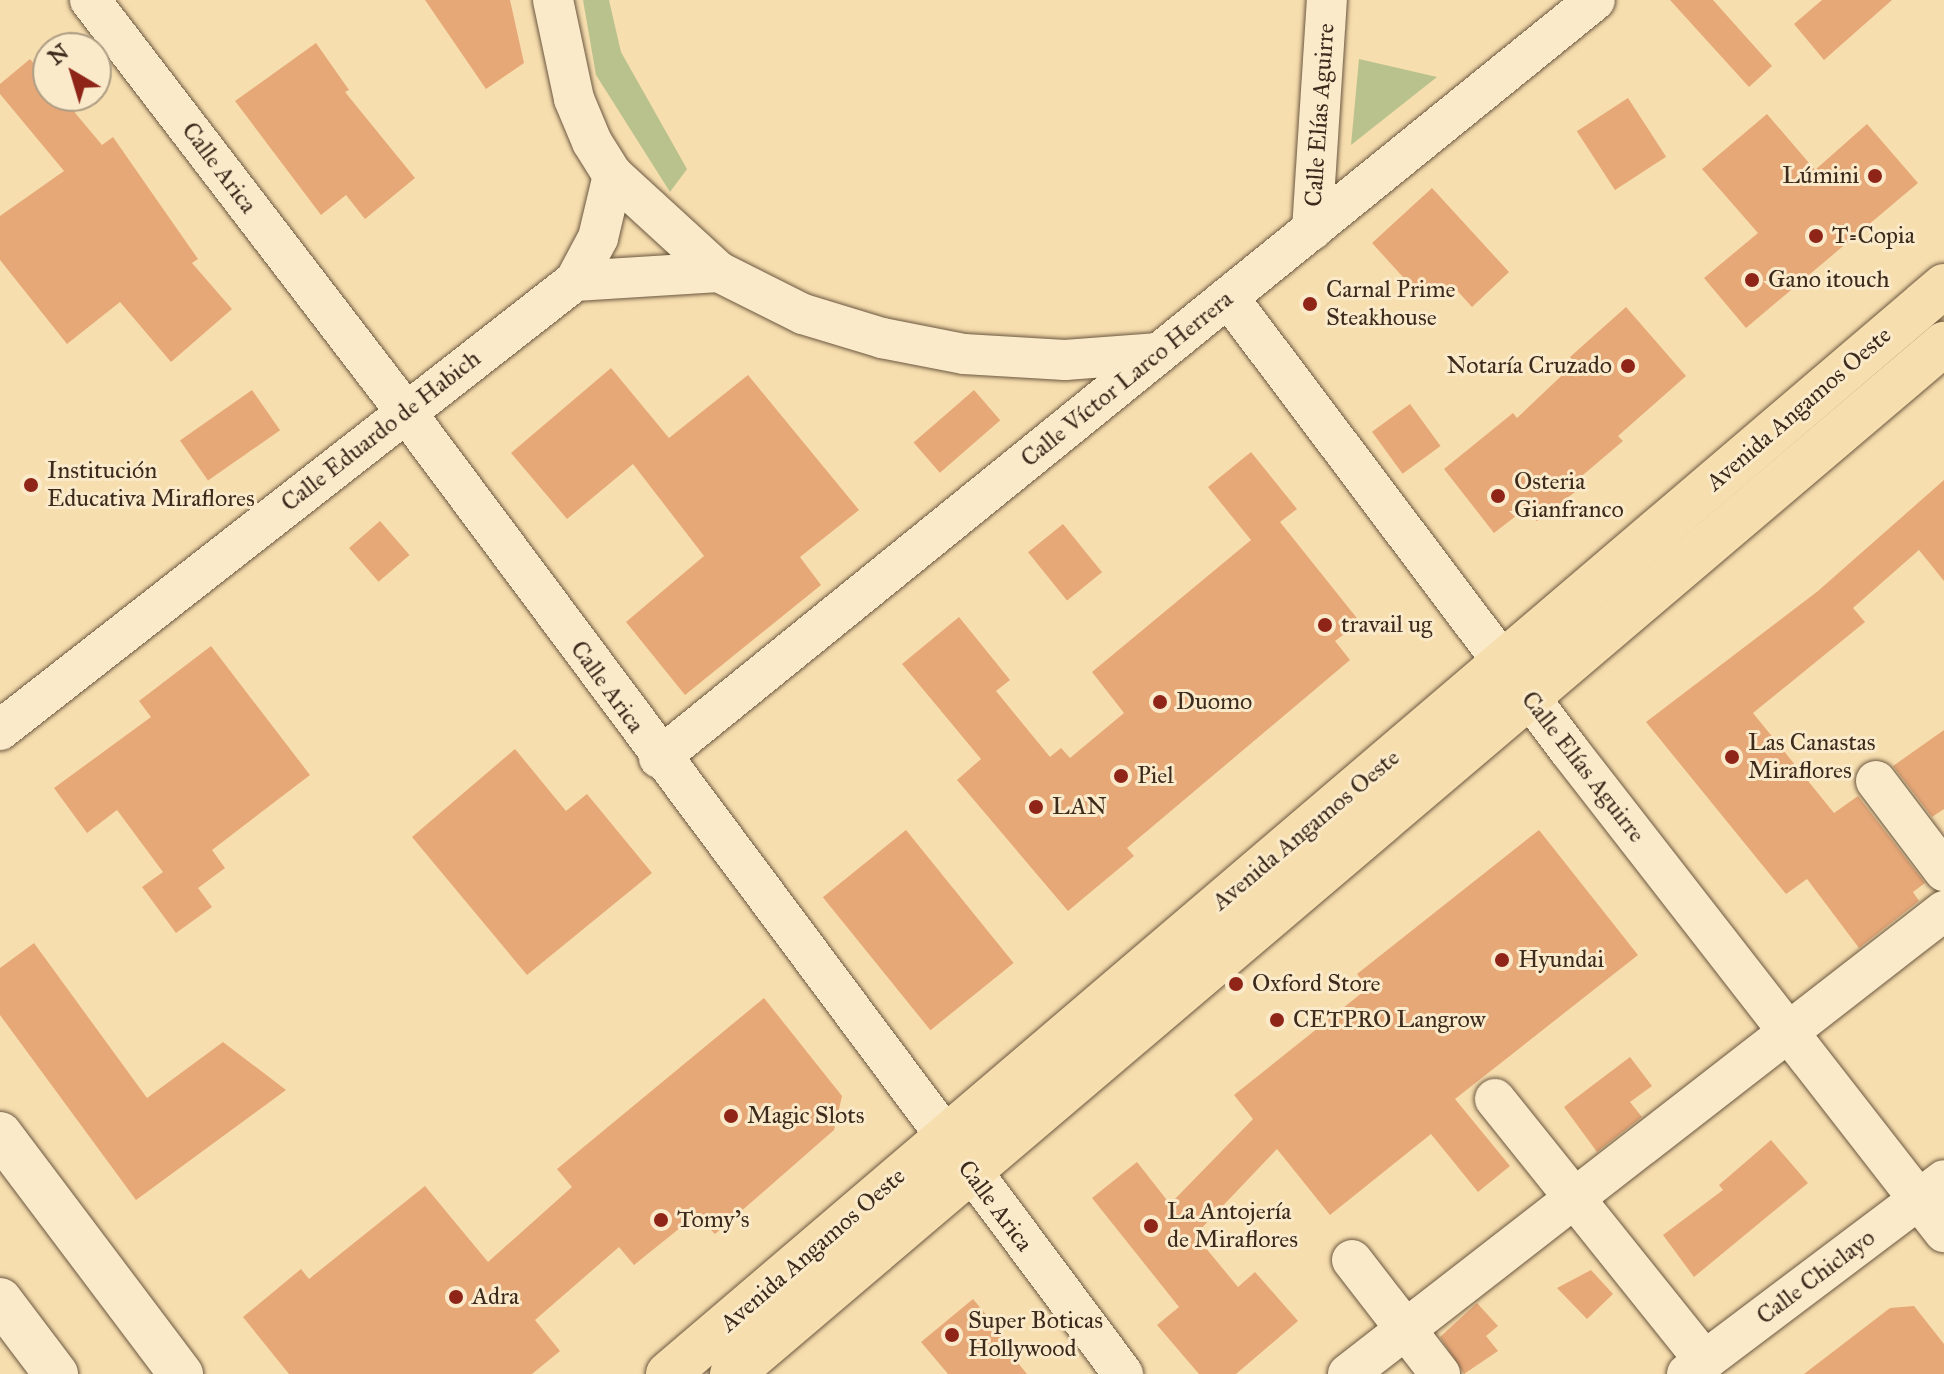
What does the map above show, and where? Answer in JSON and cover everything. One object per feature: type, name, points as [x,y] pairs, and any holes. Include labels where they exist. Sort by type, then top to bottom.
[{"type":"main road","name":"Avenida Angamos Oeste","points":[[732,1374],[969,1173],[1515,680],[1944,286]]},
{"type":"main road","name":"Avenida Angamos Oeste","points":[[668,1374],[943,1139],[1515,680],[1944,344]]},
{"type":"main road","points":[[0,1134],[181,1374]]},
{"type":"main road","points":[[0,1300],[56,1374]]},
{"type":"street","name":"Calle Arica","points":[[90,0],[405,411],[943,1139],[1123,1374]]},
{"type":"street","points":[[553,0],[574,99],[613,175],[719,272],[803,314],[882,338],[964,354],[1065,360],[1159,353]]},
{"type":"street","name":"Calle Elías Aguirre","points":[[1312,230],[1327,0]]},
{"type":"street","name":"Calle Víctor Larco Herrera","points":[[659,758],[1595,0]]},
{"type":"street","name":"Calle Eduardo de Habich","points":[[0,730],[575,281],[598,238],[613,175]]},
{"type":"street","points":[[575,281],[719,272]]},
{"type":"street","name":"Calle Elías Aguirre","points":[[1228,297],[1515,680],[1788,1031],[1931,1190],[1944,1232]]},
{"type":"street","points":[[1876,781],[1944,871]]},
{"type":"street","points":[[1348,1374],[1944,911]]},
{"type":"street","points":[[1495,1099],[1574,1199],[1696,1367]]},
{"type":"street","name":"Calle Chiclayo","points":[[1696,1367],[1931,1190]]},
{"type":"street","points":[[1352,1260],[1440,1374]]},
{"type":"green space","points":[[583,0],[609,0],[621,52],[687,169],[670,192],[596,75]]},
{"type":"green space","points":[[1359,59],[1437,77],[1351,145]]},
{"type":"building","points":[[425,0],[510,0],[524,63],[486,89]]},
{"type":"building","points":[[1670,0],[1713,0],[1772,66],[1749,87]]},
{"type":"building","points":[[1822,0],[1892,0],[1824,60],[1794,24]]},
{"type":"building","points":[[316,43],[349,90],[345,92],[415,178],[365,219],[346,195],[321,215],[235,101]]},
{"type":"building","points":[[30,59],[32,112],[74,112],[102,145],[113,137],[198,259],[192,263],[232,309],[171,362],[120,302],[67,344],[0,260],[0,216],[64,171],[0,94],[0,84]]},
{"type":"building","points":[[1628,98],[1666,157],[1615,190],[1577,131]]},
{"type":"building","points":[[1767,114],[1815,170],[1867,124],[1918,183],[1746,328],[1704,278],[1758,233],[1702,169]]},
{"type":"building","points":[[1432,188],[1509,272],[1472,307],[1453,286],[1422,298],[1372,243]]},
{"type":"building","points":[[1626,307],[1686,376],[1618,436],[1623,441],[1570,486],[1575,492],[1537,521],[1521,512],[1494,533],[1444,469],[1513,413],[1517,418],[1575,363],[1570,357]]},
{"type":"building","points":[[611,368],[669,438],[748,375],[859,510],[800,557],[821,585],[685,695],[626,622],[704,556],[633,464],[567,519],[511,453]]},
{"type":"building","points":[[252,390],[280,430],[208,481],[180,440]]},
{"type":"building","points":[[974,390],[1000,420],[940,473],[914,442]]},
{"type":"building","points":[[1410,404],[1441,446],[1403,474],[1372,432]]},
{"type":"building","points":[[1251,452],[1297,509],[1280,522],[1360,622],[1335,641],[1350,660],[1127,848],[1134,856],[1068,911],[957,780],[981,759],[902,664],[959,617],[1010,680],[996,691],[1050,757],[1061,748],[1070,758],[1124,713],[1092,672],[1251,540],[1208,487]]},
{"type":"building","points":[[1944,480],[1944,581],[1919,550],[1853,608],[1865,622],[1753,713],[1834,813],[1858,796],[1925,883],[1913,892],[1919,901],[1859,948],[1807,879],[1786,894],[1646,722],[1818,591]]},
{"type":"building","points":[[380,521],[410,555],[379,582],[349,548]]},
{"type":"building","points":[[1063,524],[1102,572],[1067,601],[1028,552]]},
{"type":"building","points":[[211,646],[310,775],[212,850],[225,868],[198,888],[212,907],[176,933],[142,887],[163,872],[117,810],[87,833],[54,788],[151,717],[139,701]]},
{"type":"building","points":[[1944,730],[1944,809],[1932,817],[1893,766]]},
{"type":"building","points":[[515,749],[566,811],[587,794],[652,873],[527,975],[412,837]]},
{"type":"building","points":[[906,830],[1014,963],[930,1030],[823,897]]},
{"type":"building","points":[[1539,830],[1638,955],[1455,1099],[1510,1166],[1478,1192],[1431,1134],[1330,1215],[1277,1149],[1195,1235],[1238,1287],[1255,1272],[1298,1321],[1236,1374],[1199,1374],[1157,1325],[1179,1307],[1092,1198],[1137,1162],[1170,1204],[1253,1119],[1234,1095],[1368,988],[1357,974]]},
{"type":"building","points":[[34,943],[147,1098],[223,1042],[286,1090],[136,1200],[0,1015],[0,968]]},
{"type":"building","points":[[764,998],[842,1096],[834,1130],[715,1234],[696,1215],[634,1265],[619,1247],[535,1320],[560,1351],[532,1374],[289,1374],[243,1317],[301,1269],[309,1279],[425,1186],[488,1262],[572,1187],[557,1169]]},
{"type":"building","points":[[1630,1057],[1652,1086],[1630,1102],[1642,1117],[1597,1152],[1564,1107]]},
{"type":"building","points":[[1771,1140],[1808,1183],[1694,1277],[1663,1235],[1723,1190],[1719,1185]]},
{"type":"building","points":[[1591,1270],[1613,1294],[1587,1319],[1557,1288]]},
{"type":"building","points":[[973,1299],[1014,1348],[1009,1352],[1027,1374],[948,1374],[921,1342]]},
{"type":"building","points":[[1477,1303],[1498,1326],[1486,1336],[1498,1351],[1464,1374],[1440,1337]]},
{"type":"building","points":[[1914,1306],[1944,1344],[1944,1374],[1804,1374],[1890,1308]]},
{"type":"place","name":"Lúmini","points":[[1875,176]]},
{"type":"place","name":"T=Copia","points":[[1816,236]]},
{"type":"place","name":"Gano itouch","points":[[1752,280]]},
{"type":"place","name":"Carnal Prime Steakhouse","points":[[1310,304]]},
{"type":"place","name":"Notaría Cruzado","points":[[1628,366]]},
{"type":"place","name":"Institución Educativa Miraflores","points":[[31,485]]},
{"type":"place","name":"Osteria Gianfranco","points":[[1498,496]]},
{"type":"place","name":"travail ug","points":[[1325,625]]},
{"type":"place","name":"Duomo","points":[[1160,702]]},
{"type":"place","name":"Las Canastas Miraflores","points":[[1732,757]]},
{"type":"place","name":"Piel","points":[[1121,776]]},
{"type":"place","name":"LAN","points":[[1036,807]]},
{"type":"place","name":"Hyundai","points":[[1502,960]]},
{"type":"place","name":"Oxford Store","points":[[1236,984]]},
{"type":"place","name":"CETPRO Langrow","points":[[1277,1020]]},
{"type":"place","name":"Magic Slots","points":[[731,1116]]},
{"type":"place","name":"Tomy's","points":[[661,1220]]},
{"type":"place","name":"La Antojería de Miraflores","points":[[1151,1226]]},
{"type":"place","name":"Adra","points":[[456,1297]]},
{"type":"place","name":"Super Boticas Hollywood","points":[[952,1335]]}]
